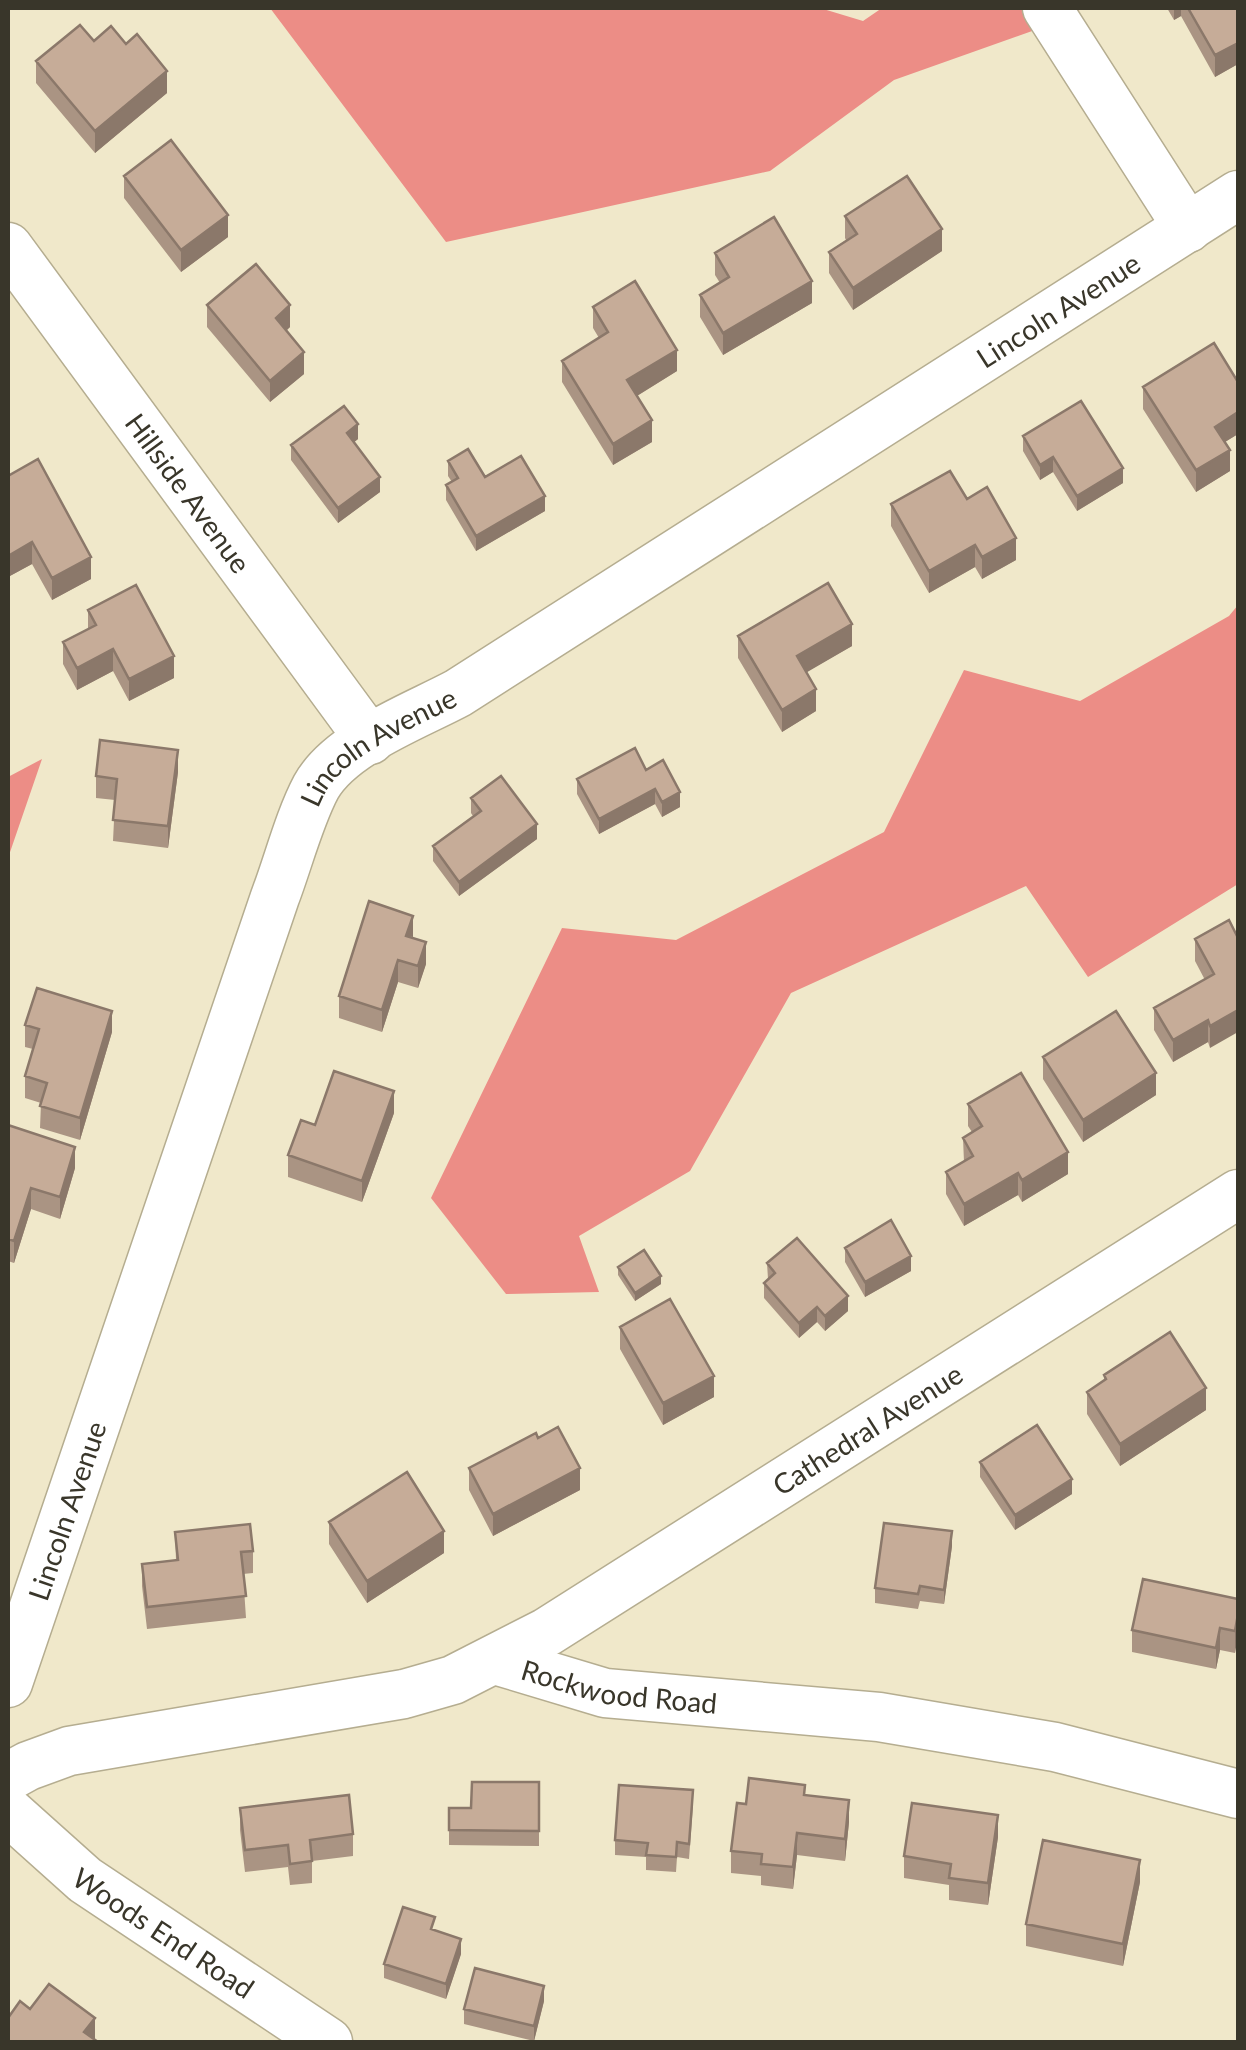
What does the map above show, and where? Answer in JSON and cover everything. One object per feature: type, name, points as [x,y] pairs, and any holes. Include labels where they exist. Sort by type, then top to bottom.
[{"type":"street","points":[[1047,8],[1188,228]]},
{"type":"street","name":"Lincoln Avenue","points":[[8,1683],[268,916],[316,787],[335,764],[370,740],[458,693],[1238,195]]},
{"type":"street","name":"Hillside Avenue","points":[[8,247],[370,740]]},
{"type":"street","name":"Cathedral Avenue","points":[[495,1660],[595,1602],[1238,1194]]},
{"type":"street","name":"Rockwood Road","points":[[8,1777],[70,1751],[404,1694],[453,1680],[495,1660],[605,1693],[879,1717],[1054,1747],[1238,1794]]},
{"type":"street","name":"Woods End Road","points":[[8,1811],[85,1880],[328,2042]]},
{"type":"shaded area","points":[[270,8],[820,8],[863,21],[882,8],[1083,8],[1063,20],[894,80],[770,171],[446,242]]},
{"type":"shaded area","points":[[1238,605],[1238,884],[1088,977],[1026,886],[791,993],[690,1171],[579,1236],[599,1292],[506,1294],[431,1198],[562,928],[676,940],[884,832],[964,670],[1080,701],[1229,616]]},
{"type":"shaded area","points":[[42,759],[8,858],[8,777]]},
{"type":"building","points":[[1188,8],[1238,8],[1238,43],[1215,55]]},
{"type":"building","points":[[80,25],[94,41],[111,26],[126,44],[137,34],[167,71],[95,131],[36,61]]},
{"type":"building","points":[[171,140],[228,215],[181,250],[124,176]]},
{"type":"building","points":[[907,176],[942,229],[853,288],[829,252],[857,234],[845,216]]},
{"type":"building","points":[[774,217],[812,281],[723,333],[700,295],[729,277],[715,253]]},
{"type":"building","points":[[256,264],[290,305],[276,318],[304,352],[270,381],[207,305]]},
{"type":"building","points":[[635,281],[677,350],[627,380],[652,420],[613,444],[562,361],[608,332],[593,307]]},
{"type":"building","points":[[1214,343],[1238,382],[1238,412],[1215,427],[1230,450],[1196,470],[1143,387]]},
{"type":"building","points":[[1081,401],[1123,468],[1077,496],[1053,457],[1040,465],[1023,436]]},
{"type":"building","points":[[344,406],[358,424],[347,433],[380,477],[338,508],[291,445]]},
{"type":"building","points":[[468,449],[485,477],[521,456],[545,496],[476,536],[446,485],[458,478],[448,461]]},
{"type":"building","points":[[38,459],[91,557],[52,578],[32,542],[8,556],[8,476]]},
{"type":"building","points":[[950,471],[967,499],[987,487],[1016,538],[982,557],[975,545],[929,571],[891,504]]},
{"type":"building","points":[[828,583],[852,624],[797,656],[816,689],[782,710],[738,636]]},
{"type":"building","points":[[136,585],[174,656],[129,679],[113,649],[77,668],[63,642],[96,625],[88,610]]},
{"type":"building","points":[[100,740],[178,750],[168,826],[113,820],[117,779],[96,776]]},
{"type":"building","points":[[635,748],[646,770],[663,760],[680,792],[662,802],[655,789],[599,819],[577,779]]},
{"type":"building","points":[[501,776],[537,824],[459,882],[433,846],[481,811],[471,798]]},
{"type":"building","points":[[369,901],[413,916],[406,936],[426,942],[418,966],[398,960],[382,1010],[339,996]]},
{"type":"building","points":[[1229,920],[1238,938],[1238,1010],[1210,1026],[1208,1020],[1173,1040],[1154,1008],[1214,974],[1195,939]]},
{"type":"building","points":[[37,988],[112,1011],[80,1118],[40,1106],[47,1083],[25,1076],[39,1029],[25,1025]]},
{"type":"building","points":[[1116,1011],[1156,1073],[1083,1120],[1043,1057]]},
{"type":"building","points":[[334,1071],[394,1091],[362,1181],[288,1155],[301,1120],[315,1125]]},
{"type":"building","points":[[1021,1073],[1068,1152],[1022,1180],[1018,1173],[964,1204],[946,1172],[973,1156],[963,1138],[982,1126],[968,1104]]},
{"type":"building","points":[[8,1125],[75,1147],[60,1197],[31,1188],[14,1241],[8,1239]]},
{"type":"building","points":[[891,1220],[911,1256],[865,1282],[845,1248]]},
{"type":"building","points":[[797,1238],[848,1296],[825,1316],[817,1307],[799,1323],[764,1283],[775,1273],[767,1263]]},
{"type":"building","points":[[644,1250],[661,1276],[635,1293],[618,1267]]},
{"type":"building","points":[[670,1299],[714,1376],[663,1403],[620,1327]]},
{"type":"building","points":[[1170,1332],[1206,1388],[1120,1444],[1087,1392],[1106,1379],[1104,1375]]},
{"type":"building","points":[[1037,1425],[1072,1479],[1015,1515],[980,1462]]},
{"type":"building","points":[[558,1427],[580,1468],[493,1514],[469,1468],[536,1433],[538,1438]]},
{"type":"building","points":[[407,1472],[444,1531],[367,1581],[329,1522]]},
{"type":"building","points":[[884,1523],[952,1531],[944,1590],[920,1586],[918,1594],[875,1588]]},
{"type":"building","points":[[250,1524],[253,1551],[241,1552],[246,1596],[147,1607],[142,1564],[178,1560],[175,1532]]},
{"type":"building","points":[[1143,1579],[1238,1599],[1235,1631],[1220,1628],[1216,1648],[1132,1630]]},
{"type":"building","points":[[749,1778],[805,1785],[804,1795],[849,1800],[845,1839],[797,1833],[793,1867],[761,1864],[762,1854],[731,1851],[737,1803],[746,1804]]},
{"type":"building","points":[[472,1782],[539,1782],[539,1831],[449,1830],[449,1808],[471,1808]]},
{"type":"building","points":[[619,1785],[693,1790],[689,1844],[677,1842],[676,1857],[646,1855],[648,1843],[615,1840]]},
{"type":"building","points":[[349,1795],[353,1834],[310,1840],[312,1861],[290,1864],[288,1845],[245,1850],[240,1808]]},
{"type":"building","points":[[912,1803],[998,1815],[988,1883],[949,1878],[951,1864],[904,1856]]},
{"type":"building","points":[[1043,1840],[1140,1860],[1123,1944],[1026,1924]]},
{"type":"building","points":[[403,1907],[435,1917],[431,1929],[461,1939],[446,1984],[384,1964]]},
{"type":"building","points":[[475,1968],[544,1986],[534,2026],[464,2009]]},
{"type":"building","points":[[49,1984],[95,2018],[84,2032],[98,2042],[8,2042],[8,2018],[20,2001],[30,2009]]}]
